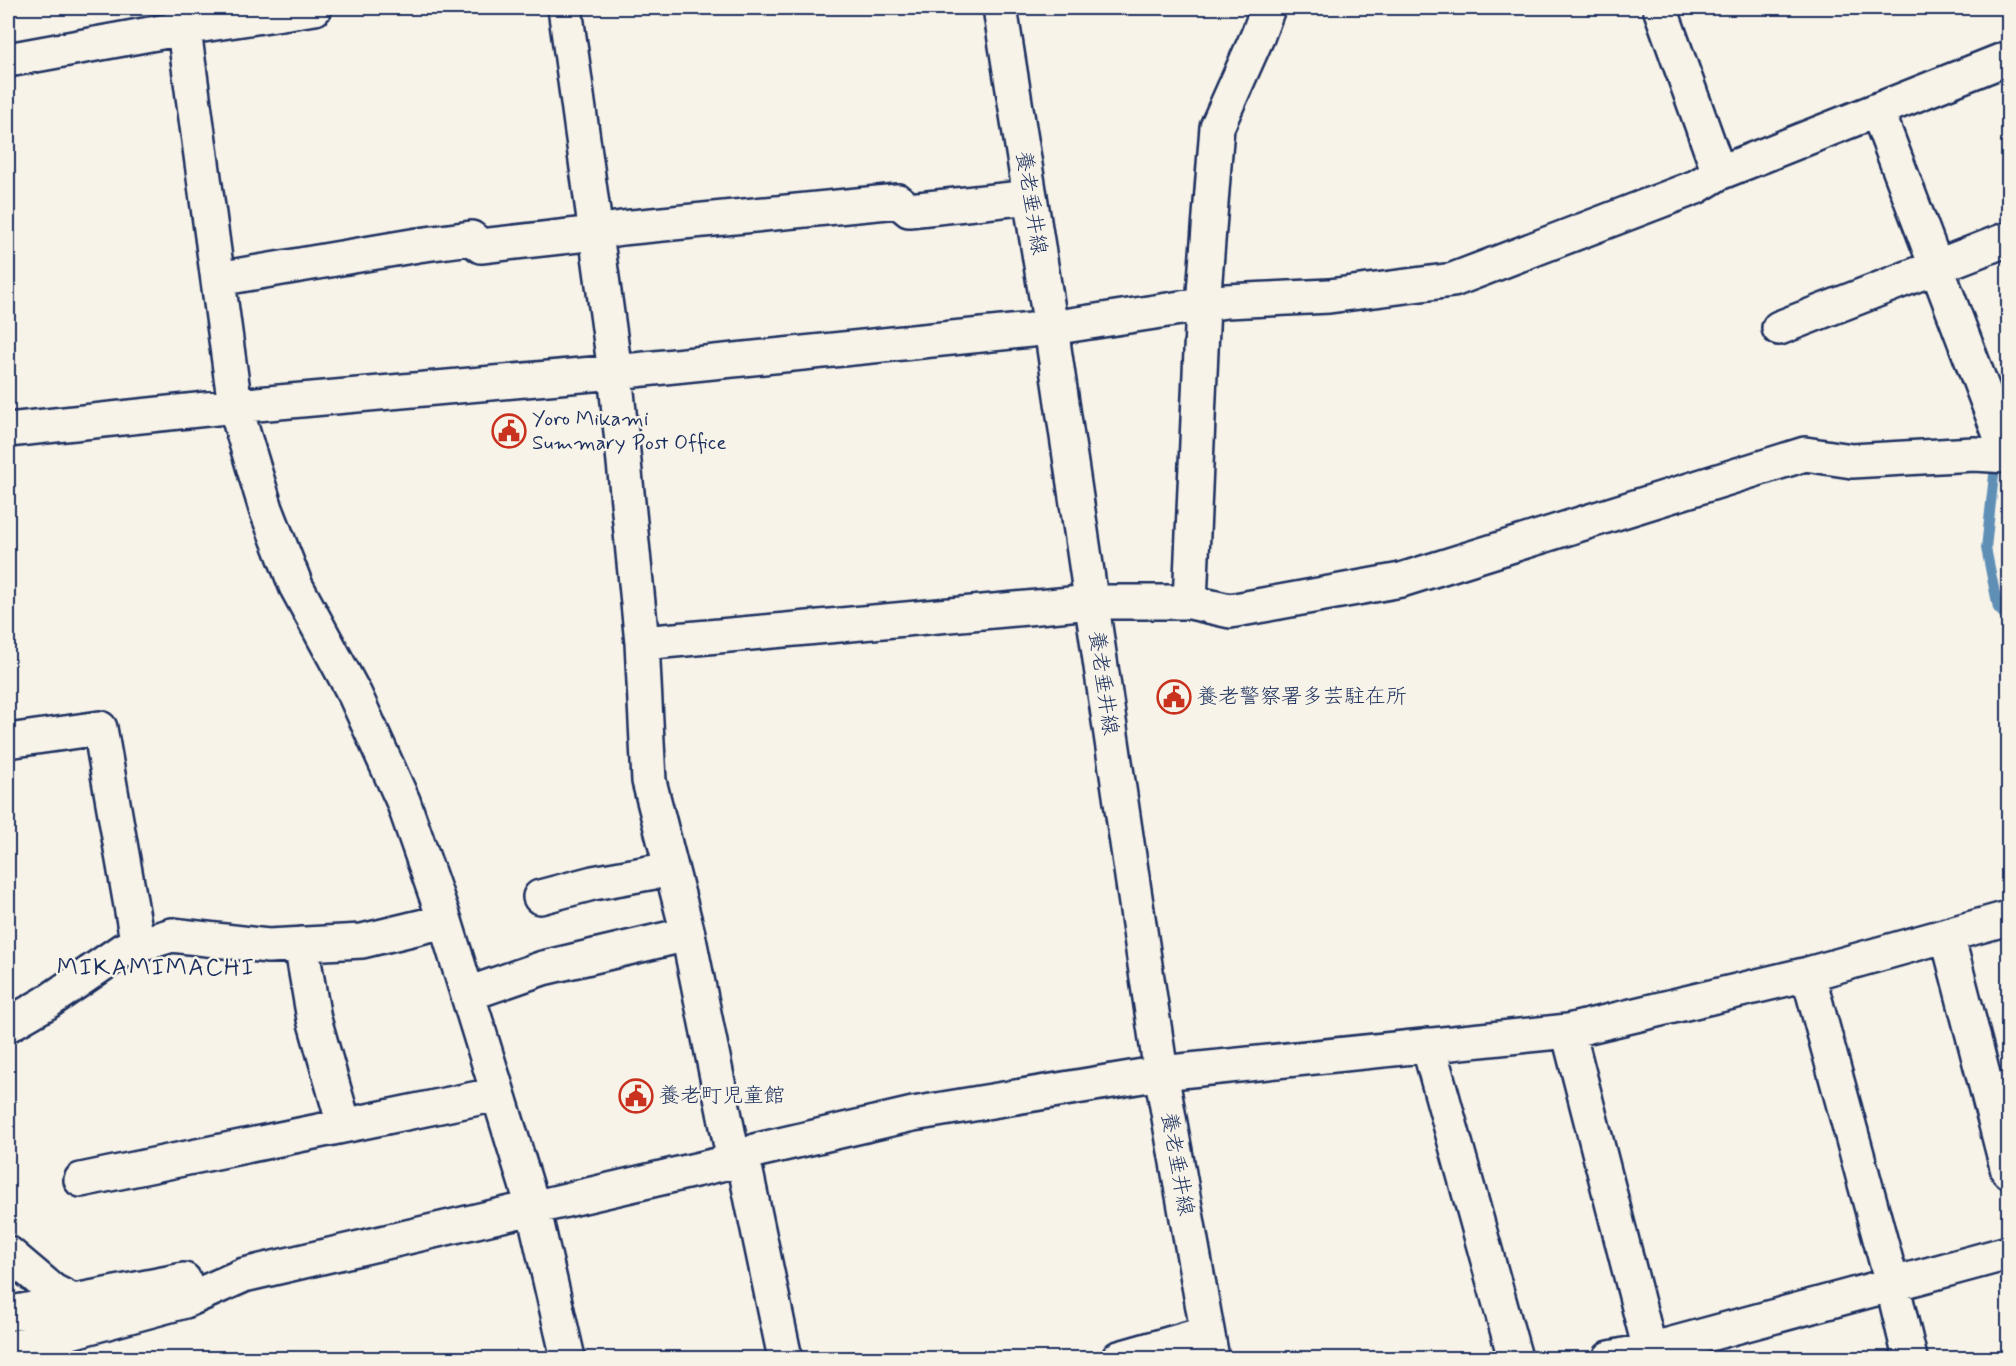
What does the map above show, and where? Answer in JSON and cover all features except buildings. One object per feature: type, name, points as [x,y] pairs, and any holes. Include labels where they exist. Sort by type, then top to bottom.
[{"type":"street","points":[[8,60],[182,18],[315,8]]},
{"type":"street","points":[[565,8],[615,372],[642,643],[649,781],[688,934],[734,1161],[746,1172],[785,1359]]},
{"type":"street","name":"養老垂井線","points":[[1000,8],[1051,328],[1161,1073],[1210,1346]]},
{"type":"street","points":[[1190,602],[1203,305],[1217,127],[1268,8]]},
{"type":"street","points":[[1668,10],[1719,173]]},
{"type":"street","points":[[182,18],[235,406],[266,509],[296,586],[355,695],[403,801],[445,921],[533,1207],[568,1359]]},
{"type":"street","points":[[8,429],[1051,328],[1226,301],[1329,296],[1453,280],[1696,186],[1719,173],[2008,58]]},
{"type":"street","points":[[642,643],[1092,602],[1190,602],[1230,611],[1401,580],[1805,454],[1852,461],[1974,454],[2008,456],[1877,110]]},
{"type":"street","points":[[218,279],[471,238],[481,246],[595,231],[854,204],[898,201],[909,210],[1030,197]]},
{"type":"street","points":[[1779,328],[2008,239]]},
{"type":"street","points":[[8,741],[100,728],[138,946]]},
{"type":"street","points":[[540,897],[593,883],[671,869]]},
{"type":"street","points":[[8,1349],[185,1301],[244,1275],[734,1161],[758,1150],[913,1114],[1161,1073],[1568,1031],[1808,974],[2008,918]]},
{"type":"street","points":[[8,1025],[46,1003],[123,950],[172,936],[268,946],[362,941],[445,921]]},
{"type":"street","points":[[468,994],[543,968],[688,934]]},
{"type":"street","points":[[1947,935],[2008,1171]]},
{"type":"street","points":[[301,944],[314,1019],[344,1125]]},
{"type":"street","points":[[1808,974],[1892,1283],[1910,1359]]},
{"type":"street","points":[[1568,1031],[1651,1354]]},
{"type":"street","points":[[1428,1045],[1515,1359]]},
{"type":"street","points":[[81,1180],[498,1094]]},
{"type":"street","points":[[8,1253],[53,1291],[75,1302]]},
{"type":"street","points":[[1610,1359],[1651,1354],[1892,1283],[2008,1253]]},
{"type":"street","points":[[12,1313],[189,1280],[211,1290]]},
{"type":"street","points":[[1119,1359],[1210,1346]]},
{"type":"waterway","points":[[1996,457],[1986,548],[1998,608],[2008,619]]},
{"type":"place","name":"Yoro Mikami Summary Post Office","points":[[509,431]]},
{"type":"place","name":"養老警察署多芸駐在所","points":[[1174,697]]},
{"type":"place","name":"養老町児童館","points":[[636,1096]]},
{"type":"district","name":"MIKAMIMACHI","points":[[156,968]]}]
